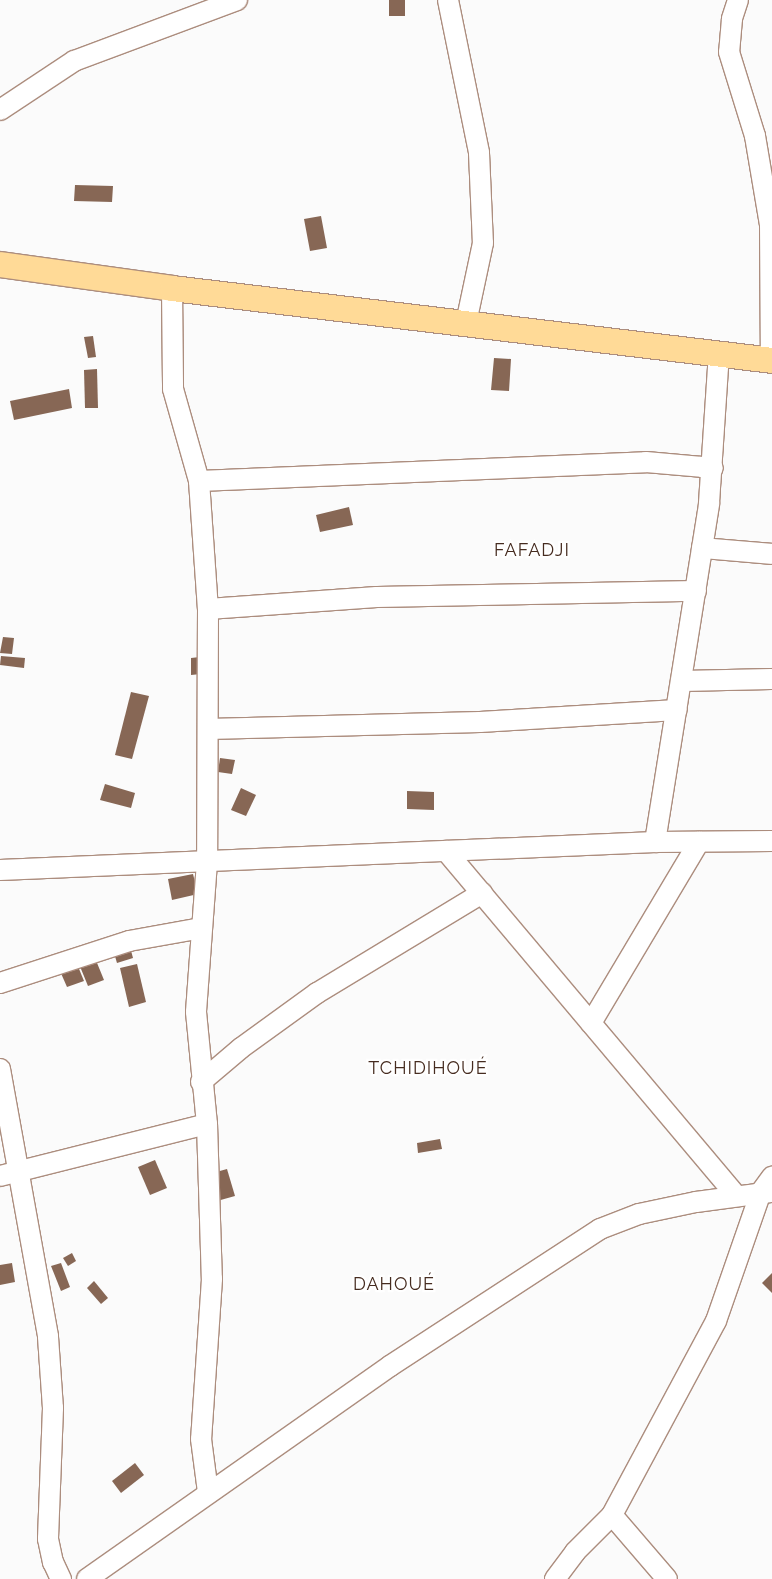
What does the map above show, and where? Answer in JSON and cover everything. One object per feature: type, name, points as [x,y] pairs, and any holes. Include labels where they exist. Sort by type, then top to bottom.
[{"type":"main road","points":[[0,264],[172,288],[771,359]]},
{"type":"street","points":[[0,110],[74,61],[237,0]]},
{"type":"street","points":[[448,0],[479,153],[483,243],[466,323]]},
{"type":"street","points":[[738,0],[732,19],[729,52],[755,136],[770,225],[771,359]]},
{"type":"street","points":[[172,288],[173,389],[198,481],[208,609],[207,862],[196,1012],[201,1082],[207,1124],[212,1279],[201,1439],[208,1492]]},
{"type":"street","points":[[654,842],[677,710],[714,468],[719,352]]},
{"type":"street","points":[[198,481],[646,462],[714,468]]},
{"type":"street","points":[[702,548],[772,554]]},
{"type":"street","points":[[208,609],[377,597],[696,591]]},
{"type":"street","points":[[681,681],[772,679]]},
{"type":"street","points":[[208,729],[480,722],[677,710]]},
{"type":"street","points":[[0,870],[654,842],[772,841]]},
{"type":"street","points":[[591,1023],[699,842]]},
{"type":"street","points":[[446,851],[738,1196]]},
{"type":"street","points":[[201,1082],[241,1048],[317,993],[482,893]]},
{"type":"street","points":[[0,983],[129,941],[201,928]]},
{"type":"street","points":[[0,1069],[48,1337],[52,1408],[48,1539],[53,1562],[61,1579]]},
{"type":"street","points":[[0,1176],[20,1173],[207,1124]]},
{"type":"street","points":[[92,1578],[208,1492],[398,1361],[600,1229],[638,1214],[738,1196],[768,1187]]},
{"type":"street","points":[[555,1579],[575,1552],[612,1515],[716,1321],[768,1187]]},
{"type":"street","points":[[612,1515],[667,1579]]},
{"type":"building","points":[[389,0],[405,0],[405,16],[389,16]]},
{"type":"building","points":[[75,185],[113,186],[112,202],[74,201]]},
{"type":"building","points":[[321,216],[327,248],[310,251],[304,219]]},
{"type":"building","points":[[93,336],[96,357],[88,358],[84,337]]},
{"type":"building","points":[[494,358],[511,359],[509,391],[491,390]]},
{"type":"building","points":[[97,369],[98,408],[85,408],[84,370]]},
{"type":"building","points":[[69,389],[72,408],[14,420],[10,401]]},
{"type":"building","points":[[349,507],[353,525],[320,532],[316,515]]},
{"type":"building","points":[[3,637],[14,638],[12,654],[0,653]]},
{"type":"building","points":[[1,656],[25,658],[24,668],[0,665]]},
{"type":"building","points":[[200,657],[201,674],[191,675],[191,658]]},
{"type":"building","points":[[131,692],[149,696],[132,759],[115,755]]},
{"type":"building","points":[[220,758],[235,760],[232,774],[218,772]]},
{"type":"building","points":[[105,784],[135,793],[131,808],[100,800]]},
{"type":"building","points":[[241,788],[256,795],[246,816],[231,810]]},
{"type":"building","points":[[407,791],[434,792],[434,810],[407,809]]},
{"type":"building","points":[[193,874],[198,894],[172,900],[168,879]]},
{"type":"building","points":[[130,947],[133,958],[117,963],[114,953]]},
{"type":"building","points":[[95,958],[104,980],[88,986],[79,964]]},
{"type":"building","points":[[77,964],[84,981],[67,987],[60,971]]},
{"type":"building","points":[[137,964],[146,1002],[129,1007],[120,968]]},
{"type":"building","points":[[440,1139],[442,1149],[418,1153],[417,1143]]},
{"type":"building","points":[[155,1160],[167,1188],[150,1195],[138,1167]]},
{"type":"building","points":[[227,1169],[235,1196],[217,1201],[209,1174]]},
{"type":"building","points":[[72,1253],[76,1261],[68,1266],[63,1258]]},
{"type":"building","points":[[12,1263],[15,1282],[0,1285],[0,1265]]},
{"type":"building","points":[[61,1263],[70,1287],[61,1291],[51,1266]]},
{"type":"building","points":[[772,1273],[772,1293],[762,1283]]},
{"type":"building","points":[[94,1281],[108,1298],[101,1304],[87,1288]]},
{"type":"building","points":[[135,1463],[144,1475],[121,1493],[112,1481]]},
{"type":"district","name":"FAFADJI","points":[[532,550]]},
{"type":"district","name":"TCHIDIHOUÉ","points":[[428,1068]]},
{"type":"district","name":"DAHOUÉ","points":[[394,1284]]}]
